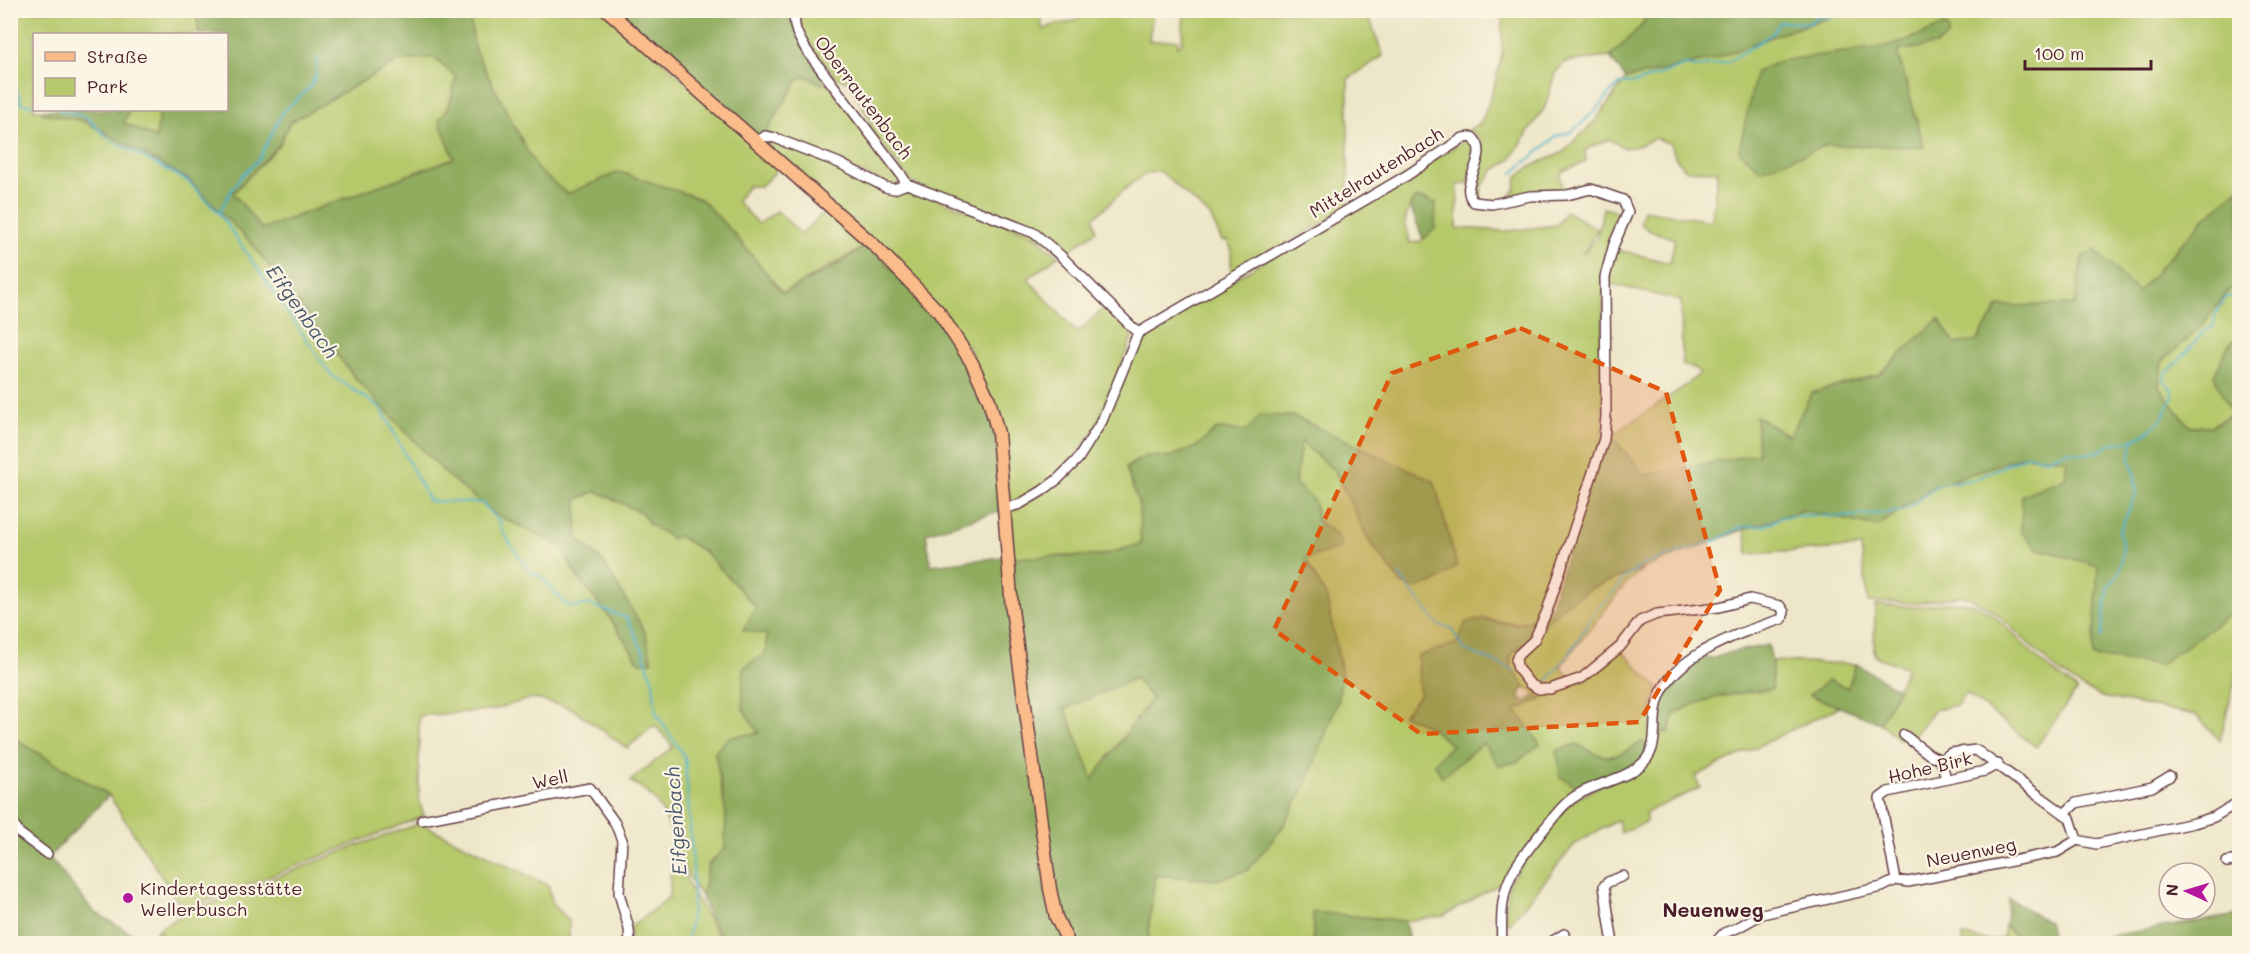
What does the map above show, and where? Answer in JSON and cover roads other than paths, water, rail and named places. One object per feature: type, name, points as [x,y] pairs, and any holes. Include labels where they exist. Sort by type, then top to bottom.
[{"type":"main road","points":[[607,10],[874,246],[918,289],[948,324],[972,363],[992,408],[998,433],[1012,609],[1050,889],[1056,917],[1069,944]]},
{"type":"street","name":"Oberrautenbach","points":[[757,142],[765,136],[775,138],[839,163],[885,187],[894,189],[907,184],[807,51],[796,32],[794,24],[796,10]]},
{"type":"street","name":"Mittelrautenbach","points":[[1138,333],[1406,176],[1467,137],[1474,138],[1479,149],[1468,189],[1469,196],[1474,202],[1492,204],[1530,196],[1567,195],[1592,189],[1623,200],[1628,212],[1614,244],[1605,277],[1606,416],[1604,439],[1547,611],[1534,640],[1518,655],[1516,660],[1518,669],[1536,688],[1550,689],[1582,678],[1620,647],[1644,618],[1657,614],[1719,607],[1745,599],[1774,603],[1782,608],[1785,614],[1782,620],[1712,647],[1691,659],[1673,674],[1658,700],[1652,748],[1648,758],[1625,774],[1571,799],[1556,814],[1509,876],[1503,898],[1502,944]]},
{"type":"street","points":[[907,184],[1034,233],[1060,255],[1138,333],[1102,421],[1082,453],[1058,479],[1042,491],[1020,504],[1004,509]]},
{"type":"street","points":[[1904,735],[1930,755],[1941,760]]},
{"type":"street","points":[[1941,760],[1951,753],[1972,749],[1980,752],[2064,814],[2072,822],[2077,840],[2096,844],[2194,824],[2239,804]]},
{"type":"street","points":[[1941,760],[1946,779]]},
{"type":"street","name":"Hohe Birk","points":[[1896,880],[1880,798],[1888,792],[1985,771],[1998,764]]},
{"type":"street","points":[[2064,814],[2076,803],[2152,787],[2170,776]]},
{"type":"street","name":"Well","points":[[422,820],[590,788],[615,823],[622,840],[619,893],[629,929],[630,944]]},
{"type":"street","points":[[10,820],[19,833],[47,854]]},
{"type":"street","name":"Neuenweg","points":[[1713,944],[1724,933],[1762,914],[1882,887],[1896,880],[1908,882],[2057,852],[2077,840]]},
{"type":"street","points":[[2227,862],[2239,860]]},
{"type":"street","points":[[1613,944],[1604,886],[1623,876]]},
{"type":"street","points":[[1548,944],[1564,934]]},
{"type":"waterway","points":[[1513,173],[1557,136],[1571,132],[1580,125],[1620,84],[1636,83],[1686,65],[1697,67],[1728,62],[1772,34],[1780,22],[1810,23],[1816,17],[1832,17],[1841,10]]},
{"type":"waterway","points":[[219,213],[232,189],[259,159],[282,113],[310,87],[316,74],[317,58]]},
{"type":"waterway","points":[[10,72],[22,104]]},
{"type":"waterway","name":"Eifgenbach","points":[[10,100],[33,106]]},
{"type":"waterway","name":"Eifgenbach","points":[[63,111],[86,117],[109,139],[188,181],[219,213],[331,375],[381,408],[429,501],[482,503],[500,522],[502,531],[529,571],[541,577],[565,604],[576,607],[588,604],[627,618],[643,651],[653,682],[656,713],[685,758],[693,869],[693,905],[687,944]]},
{"type":"waterway","points":[[1547,681],[1571,651],[1597,608],[1608,599],[1625,577],[1644,564],[1717,540],[1740,527],[1764,526],[1782,517],[1810,515],[1841,517],[1904,511],[1940,484],[1973,480],[2028,455],[2046,459],[2067,451],[2084,454],[2100,451],[2110,444],[2133,440],[2146,433],[2160,421],[2172,399],[2173,391],[2164,381],[2166,373],[2204,331],[2213,327],[2215,315],[2225,298],[2240,293]]},
{"type":"waterway","points":[[2102,637],[2108,586],[2117,575],[2122,561],[2119,533],[2137,491],[2130,460],[2133,440]]},
{"type":"waterway","points":[[1399,575],[1438,625],[1451,628],[1463,649],[1514,670]]},
{"type":"place","name":"Kindertagesstätte Wellerbusch","points":[[128,898]]},
{"type":"district","name":"Neuenweg","points":[[1713,909]]}]
